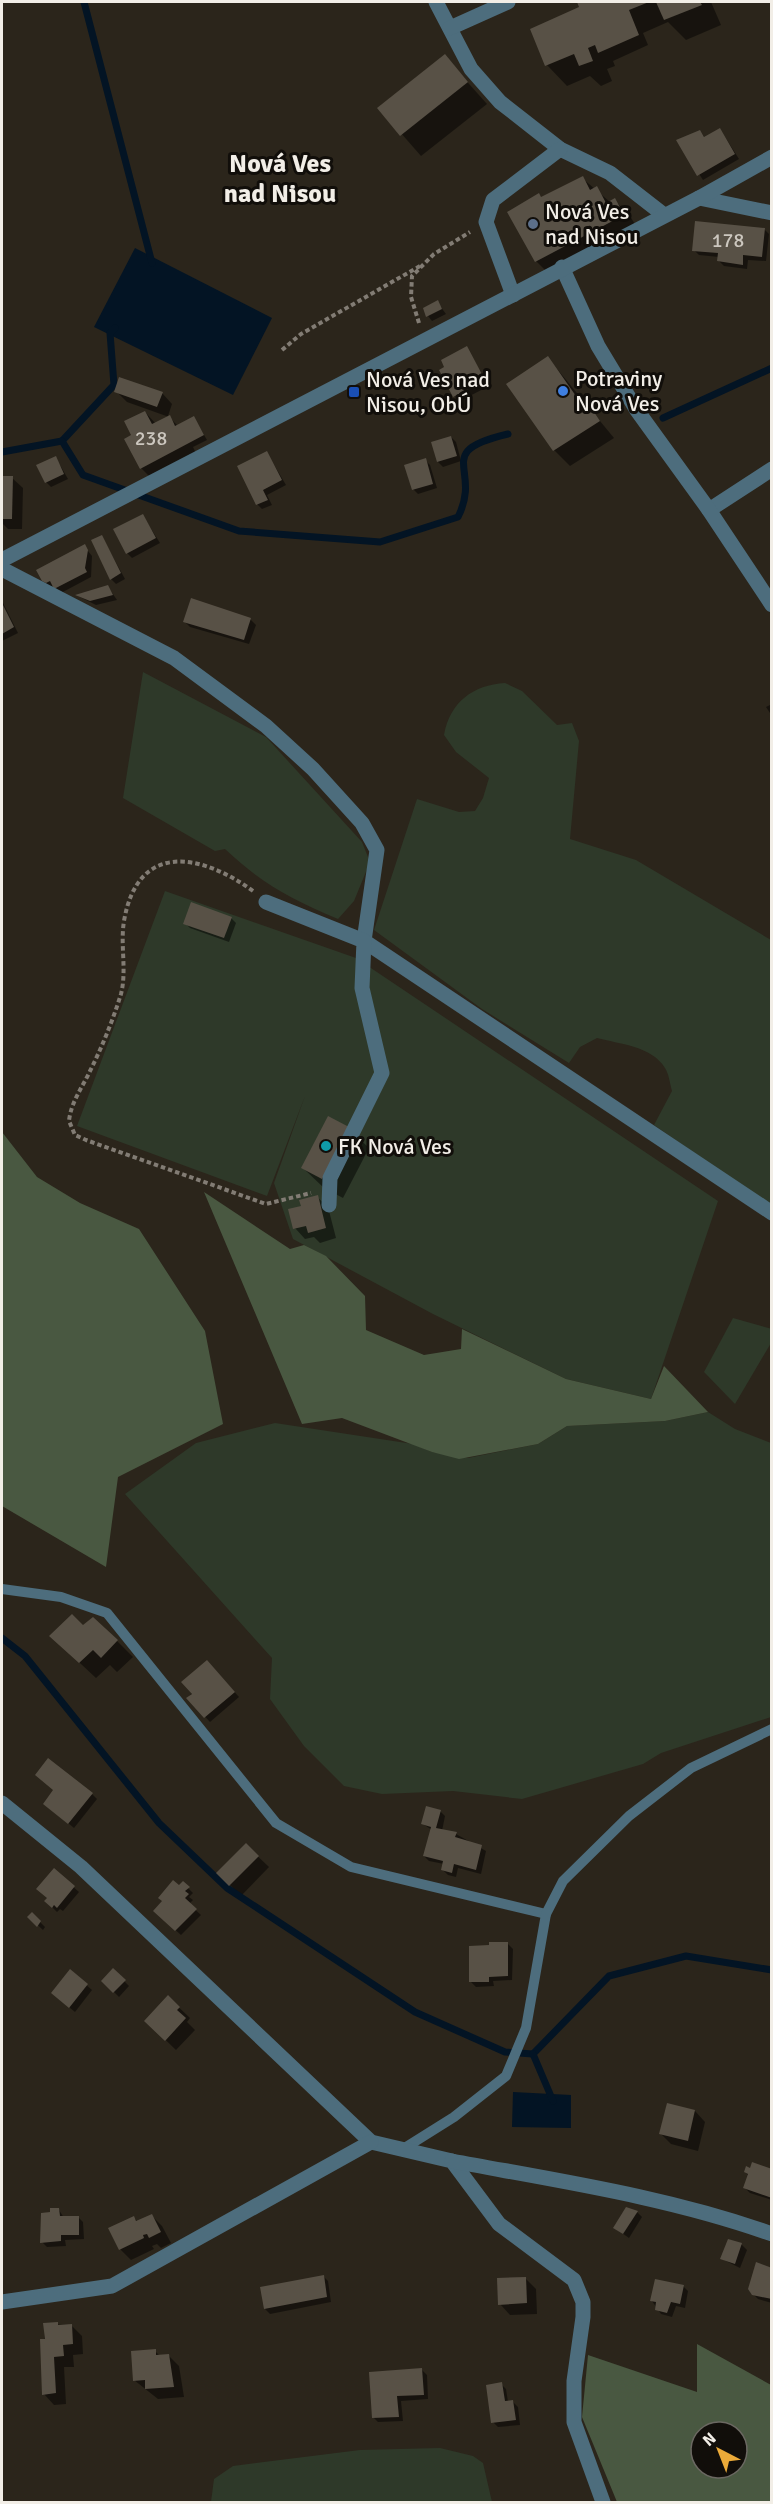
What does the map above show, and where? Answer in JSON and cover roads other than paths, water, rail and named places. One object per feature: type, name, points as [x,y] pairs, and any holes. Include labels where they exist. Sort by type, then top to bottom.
[{"type":"street","points":[[435,2],[471,69],[500,102],[560,149],[610,173],[664,215]]},
{"type":"street","points":[[450,28],[508,2]]},
{"type":"street","points":[[513,295],[486,222],[493,200],[560,149]]},
{"type":"street","points":[[2,560],[513,295],[562,267],[699,198],[771,157]]},
{"type":"street","points":[[699,198],[771,213]]},
{"type":"street","points":[[562,267],[598,346],[636,409],[710,510],[771,605]]},
{"type":"street","points":[[710,510],[771,469]]},
{"type":"street","points":[[2,569],[174,658],[266,726],[313,768],[362,823],[377,850],[364,941],[362,988],[382,1073],[330,1178],[329,1205]]},
{"type":"street","points":[[266,902],[364,941],[771,1213]]},
{"type":"street","points":[[2,1803],[81,1867],[371,2142],[452,2161],[640,2196],[723,2216],[771,2234]]},
{"type":"street","points":[[2,2302],[112,2286],[371,2142]]},
{"type":"street","points":[[452,2161],[499,2224],[574,2280],[583,2302],[574,2381],[574,2422],[603,2502]]},
{"type":"lane","points":[[2,1588],[61,1597],[107,1613],[276,1823],[351,1867],[546,1914]]},
{"type":"lane","points":[[403,2149],[454,2117],[506,2076],[526,2028],[546,1914],[563,1881],[629,1816],[691,1768],[771,1729]]},
{"type":"water","points":[[135,248],[272,318],[233,395],[94,327]]},
{"type":"water","points":[[513,2092],[571,2095],[571,2128],[512,2127]]},
{"type":"waterway","points":[[84,2],[152,263]]},
{"type":"waterway","points":[[62,441],[114,385],[110,333],[115,328]]},
{"type":"waterway","points":[[663,418],[772,368]]},
{"type":"waterway","points":[[2,452],[62,441],[83,475],[239,531],[380,542],[458,517],[466,486],[463,464],[465,455],[471,448],[485,441],[508,434]]},
{"type":"waterway","points":[[2,1638],[25,1656],[159,1823],[227,1888],[415,2012],[505,2052],[533,2054],[609,1976],[686,1956],[772,1970]]},
{"type":"waterway","points":[[533,2054],[553,2101]]},
{"type":"place","name":"Nová Ves nad Nisou","points":[[533,224]]},
{"type":"place","name":"Potraviny Nová Ves","points":[[563,391]]},
{"type":"place","name":"Nová Ves nad Nisou, ObÚ","points":[[354,392]]},
{"type":"place","name":"FK Nová Ves","points":[[326,1146]]},
{"type":"district","name":"Nová Ves nad Nisou","points":[[280,178]]}]
